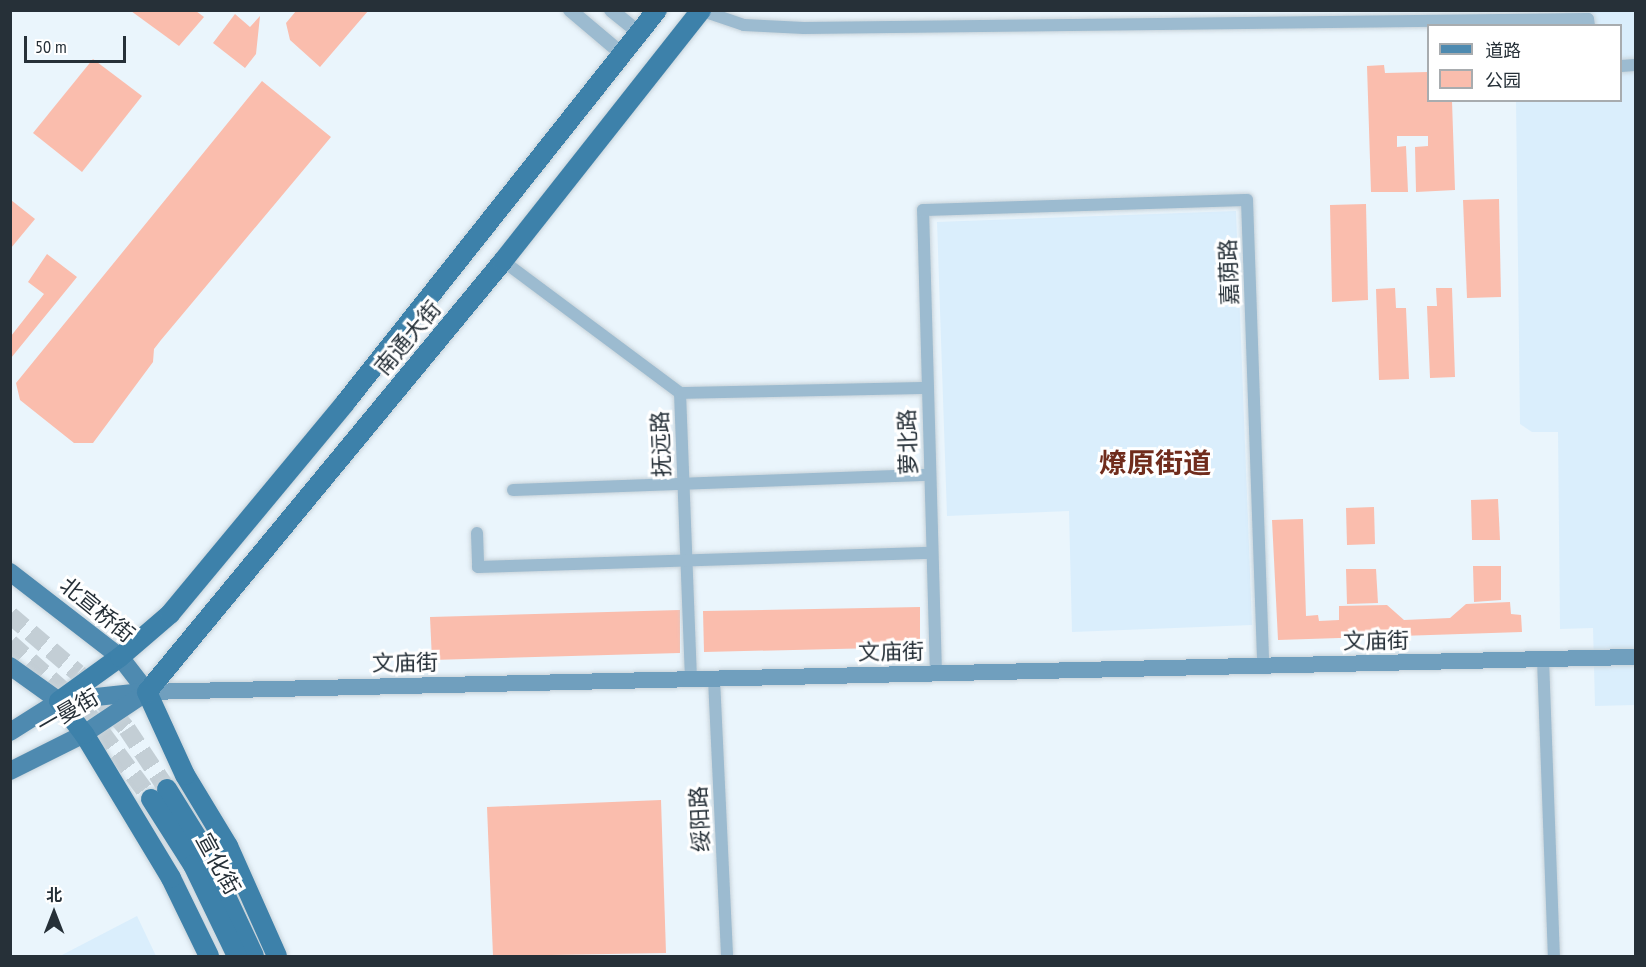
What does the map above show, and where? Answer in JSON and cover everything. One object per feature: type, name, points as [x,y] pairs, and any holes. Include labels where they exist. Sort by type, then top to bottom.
[{"type":"highway","name":"南通大街","points":[[120,657],[170,614],[315,440],[657,10]]},
{"type":"highway","name":"南通大街","points":[[147,692],[503,261],[701,11]]},
{"type":"highway","name":"一曼街","points":[[59,701],[120,657]]},
{"type":"highway","points":[[147,692],[185,775],[228,846],[276,957]]},
{"type":"highway","points":[[59,701],[84,734],[171,878],[209,957]]},
{"type":"highway","name":"宣化街","points":[[237,957],[159,794],[203,847],[254,957]]},
{"type":"main road","name":"北宣桥街","points":[[10,572],[120,657],[147,692]]},
{"type":"main road","name":"文庙街","points":[[147,692],[1635,657]]},
{"type":"main road","points":[[10,666],[59,701],[147,692]]},
{"type":"main road","name":"一曼街","points":[[10,771],[84,734],[147,692]]},
{"type":"main road","name":"一曼街","points":[[10,732],[59,701]]},
{"type":"street","points":[[570,10],[622,54]]},
{"type":"street","points":[[611,10],[639,33]]},
{"type":"street","points":[[701,11],[744,25],[804,28],[1588,18]]},
{"type":"street","name":"嘉荫路","points":[[923,210],[1247,201],[1263,666]]},
{"type":"street","name":"萝北路","points":[[923,210],[936,674]]},
{"type":"street","name":"抚远路","points":[[503,261],[681,393],[691,679]]},
{"type":"street","points":[[681,393],[928,388]]},
{"type":"street","points":[[513,490],[930,475]]},
{"type":"street","points":[[477,533],[478,567],[932,553]]},
{"type":"street","points":[[1543,659],[1554,957]]},
{"type":"street","name":"绥阳路","points":[[714,679],[727,957]]},
{"type":"shaded area","points":[[1565,11],[1635,11],[1635,705],[1595,706],[1593,628],[1560,629],[1558,432],[1532,432],[1520,424],[1516,102],[1622,102],[1622,24],[1565,24]]},
{"type":"shaded area","points":[[1236,211],[1252,625],[1072,632],[1069,511],[947,516],[937,222]]},
{"type":"shaded area","points":[[137,916],[156,956],[60,956]]},
{"type":"green space","points":[[131,11],[196,11],[204,17],[179,46]]},
{"type":"green space","points":[[296,11],[368,11],[320,67],[290,40],[286,23]]},
{"type":"green space","points":[[235,14],[250,27],[260,16],[256,54],[245,68],[213,43]]},
{"type":"green space","points":[[93,59],[142,96],[82,172],[33,133]]},
{"type":"green space","points":[[1384,65],[1385,73],[1427,72],[1427,102],[1452,102],[1455,190],[1416,192],[1415,147],[1428,146],[1428,136],[1397,136],[1397,147],[1406,146],[1408,192],[1371,192],[1367,66]]},
{"type":"green space","points":[[262,81],[331,137],[154,349],[153,362],[93,443],[74,443],[20,400],[16,383]]},
{"type":"green space","points":[[1499,199],[1501,297],[1467,298],[1463,200]]},
{"type":"green space","points":[[11,200],[35,219],[11,248]]},
{"type":"green space","points":[[1366,204],[1368,300],[1332,302],[1330,205]]},
{"type":"green space","points":[[47,254],[77,277],[11,358],[11,336],[44,294],[28,282]]},
{"type":"green space","points":[[1395,288],[1396,308],[1406,308],[1409,379],[1379,380],[1376,289]]},
{"type":"green space","points":[[1436,288],[1452,288],[1455,377],[1430,378],[1427,306],[1437,306]]},
{"type":"green space","points":[[1498,499],[1500,540],[1472,540],[1471,500]]},
{"type":"green space","points":[[1374,507],[1375,544],[1347,545],[1346,508]]},
{"type":"green space","points":[[1303,519],[1306,616],[1318,615],[1319,621],[1339,620],[1339,606],[1387,605],[1404,620],[1450,618],[1466,604],[1510,602],[1511,614],[1521,615],[1522,632],[1278,640],[1272,520]]},
{"type":"green space","points":[[1473,566],[1501,566],[1501,600],[1474,602]]},
{"type":"green space","points":[[1346,569],[1376,569],[1378,603],[1347,604]]},
{"type":"green space","points":[[920,607],[920,647],[704,652],[703,611]]},
{"type":"green space","points":[[680,610],[680,653],[432,660],[430,617]]},
{"type":"green space","points":[[661,800],[666,953],[493,956],[487,807]]},
{"type":"tunnel","points":[[10,615],[78,673],[127,729],[167,789]]},
{"type":"tunnel","points":[[10,643],[85,710],[151,799]]},
{"type":"district","name":"燎原街道","points":[[1155,463]]}]
